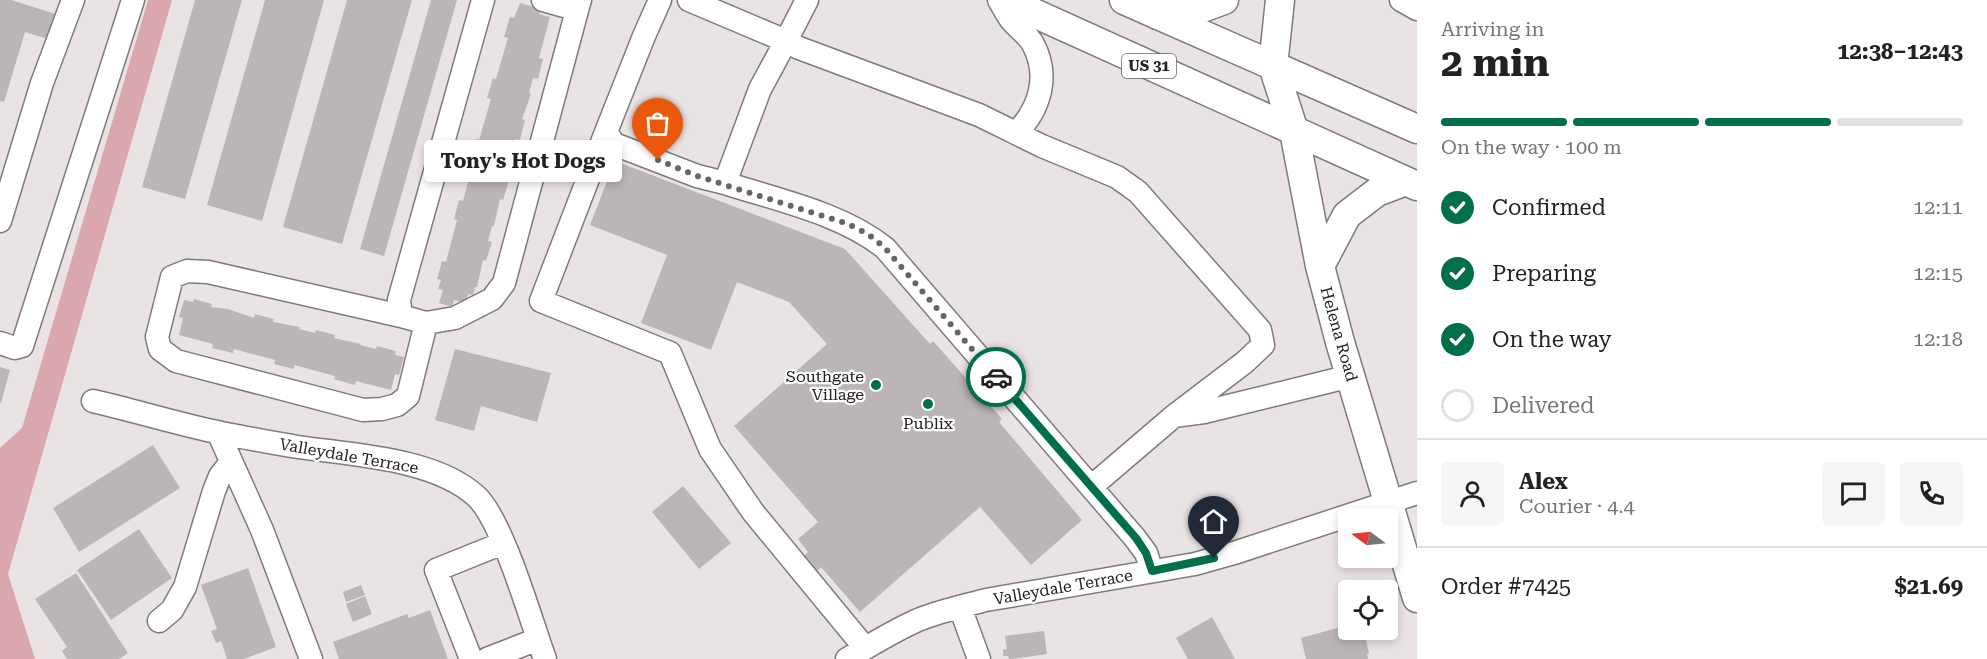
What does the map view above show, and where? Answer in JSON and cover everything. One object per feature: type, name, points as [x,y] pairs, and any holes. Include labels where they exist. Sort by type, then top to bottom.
[{"type":"main road","name":"US 31","points":[[1005,0],[1412,183]]},
{"type":"main road","points":[[1124,0],[1417,129]]},
{"type":"main road","points":[[1157,15],[1202,8],[1224,0]]},
{"type":"main road","points":[[1273,66],[1280,0]]},
{"type":"main road","name":"Helena Road","points":[[1273,66],[1294,131],[1320,266],[1417,598]]},
{"type":"main road","points":[[1320,266],[1347,215],[1377,192],[1412,183]]},
{"type":"street","points":[[0,221],[8,168],[73,0]]},
{"type":"street","points":[[0,343],[15,348],[22,346],[133,0]]},
{"type":"street","points":[[401,316],[399,300],[483,0]]},
{"type":"street","points":[[426,323],[408,396],[397,405],[363,410],[176,361],[160,349],[157,337],[172,277],[187,271],[208,272],[426,323],[455,318],[492,299],[504,283],[580,2],[564,6],[543,0]]},
{"type":"street","points":[[660,0],[541,301],[670,353],[710,449],[856,654]]},
{"type":"street","points":[[689,0],[800,48],[979,115],[1117,177],[1138,192],[1260,330],[1263,345],[1245,362],[1174,416],[1091,487]]},
{"type":"street","points":[[724,183],[760,89],[807,0]]},
{"type":"street","points":[[999,0],[1010,18],[1032,42],[1043,71],[1035,110],[1017,134]]},
{"type":"street","points":[[1401,0],[1417,9]]},
{"type":"street","points":[[606,132],[614,144],[697,176],[848,224],[868,234],[885,248],[1136,538],[1146,553],[1152,571]]},
{"type":"street","points":[[1174,416],[1204,412],[1351,376]]},
{"type":"street","name":"Valleydale Terrace","points":[[93,401],[218,432],[291,446],[393,460],[426,469],[460,485],[477,497],[488,512],[502,543],[541,649]]},
{"type":"street","points":[[218,432],[262,530],[311,659]]},
{"type":"street","points":[[159,621],[172,610],[185,587],[214,491],[220,476],[231,462]]},
{"type":"street","name":"Valleydale Terrace","points":[[856,654],[920,619],[960,607],[986,600],[1195,564],[1417,493]]},
{"type":"street","points":[[471,659],[436,570],[502,543]]},
{"type":"street","points":[[960,607],[979,659]]},
{"type":"street","points":[[487,659],[541,649]]},
{"type":"shaded area","points":[[148,0],[172,0],[8,574],[35,659],[0,659],[0,448],[22,428]]},
{"type":"building","points":[[0,0],[11,0],[59,15],[51,40],[25,32],[4,102],[0,101]]},
{"type":"building","points":[[195,0],[242,0],[185,199],[142,187]]},
{"type":"building","points":[[265,0],[324,0],[262,221],[207,205]]},
{"type":"building","points":[[347,0],[412,0],[342,244],[283,227]]},
{"type":"building","points":[[431,0],[457,0],[384,256],[360,249]]},
{"type":"building","points":[[520,3],[541,9],[539,14],[550,17],[539,58],[543,59],[538,79],[533,78],[529,93],[531,94],[522,119],[525,120],[520,140],[516,139],[511,165],[509,165],[505,180],[509,181],[503,200],[500,199],[488,241],[492,242],[486,261],[483,260],[477,287],[473,295],[468,294],[466,303],[454,300],[452,307],[439,303],[443,290],[438,289],[441,280],[437,279],[442,261],[446,262],[457,220],[454,219],[459,200],[463,201],[474,160],[470,159],[476,139],[479,140],[491,99],[487,98],[493,78],[496,79],[508,38],[504,37],[510,17],[514,18]]},
{"type":"building","name":"Southgate Village","points":[[615,161],[845,249],[930,344],[933,341],[1002,419],[999,422],[1082,520],[1031,565],[980,507],[860,612],[821,567],[816,572],[803,557],[808,552],[798,539],[818,522],[734,426],[827,344],[789,302],[737,282],[711,350],[641,323],[667,255],[590,225]]},
{"type":"building","points":[[194,299],[212,304],[211,307],[228,309],[254,318],[255,314],[274,319],[273,322],[300,327],[299,329],[315,333],[316,330],[360,345],[376,349],[377,346],[396,351],[395,355],[404,357],[399,375],[395,374],[391,390],[356,381],[355,385],[334,379],[335,376],[294,365],[294,369],[274,364],[275,360],[234,349],[233,353],[212,348],[213,344],[179,335],[183,318],[179,317],[184,300],[193,302]]},
{"type":"building","points":[[455,349],[551,373],[537,422],[481,406],[474,431],[435,420]]},
{"type":"building","points":[[0,367],[10,370],[1,403],[0,403]]},
{"type":"building","points":[[153,445],[180,488],[79,552],[53,508]]},
{"type":"building","points":[[683,486],[731,543],[699,569],[652,512]]},
{"type":"building","points":[[139,529],[172,578],[111,620],[77,570]]},
{"type":"building","points":[[248,568],[276,647],[244,659],[227,659],[221,641],[216,643],[211,631],[217,629],[201,585]]},
{"type":"building","points":[[76,573],[128,653],[119,659],[67,659],[62,651],[67,647],[35,599]]},
{"type":"building","points":[[361,585],[365,595],[346,602],[343,592]]},
{"type":"building","points":[[365,596],[372,614],[353,622],[346,604]]},
{"type":"building","points":[[430,610],[448,659],[339,659],[333,642],[407,614],[409,618]]},
{"type":"building","points":[[1212,617],[1235,659],[1188,659],[1176,638]]},
{"type":"building","points":[[1338,628],[1338,640],[1366,640],[1368,659],[1306,659],[1301,638]]},
{"type":"building","points":[[1044,631],[1047,654],[1012,659],[1003,656],[1003,650],[1007,649],[1005,636]]},
{"type":"way so far","points":[[658,160],[697,176],[848,224],[868,234],[885,248],[996,377]]},
{"type":"place","name":"Tony's Hot Dogs","points":[[658,160]]},
{"type":"place","name":"Southgate Village","points":[[876,385]]},
{"type":"place","name":"Publix","points":[[928,404]]},
{"type":"route","points":[[996,377],[1136,538],[1146,553],[1152,571],[1195,564],[1214,558]]}]
